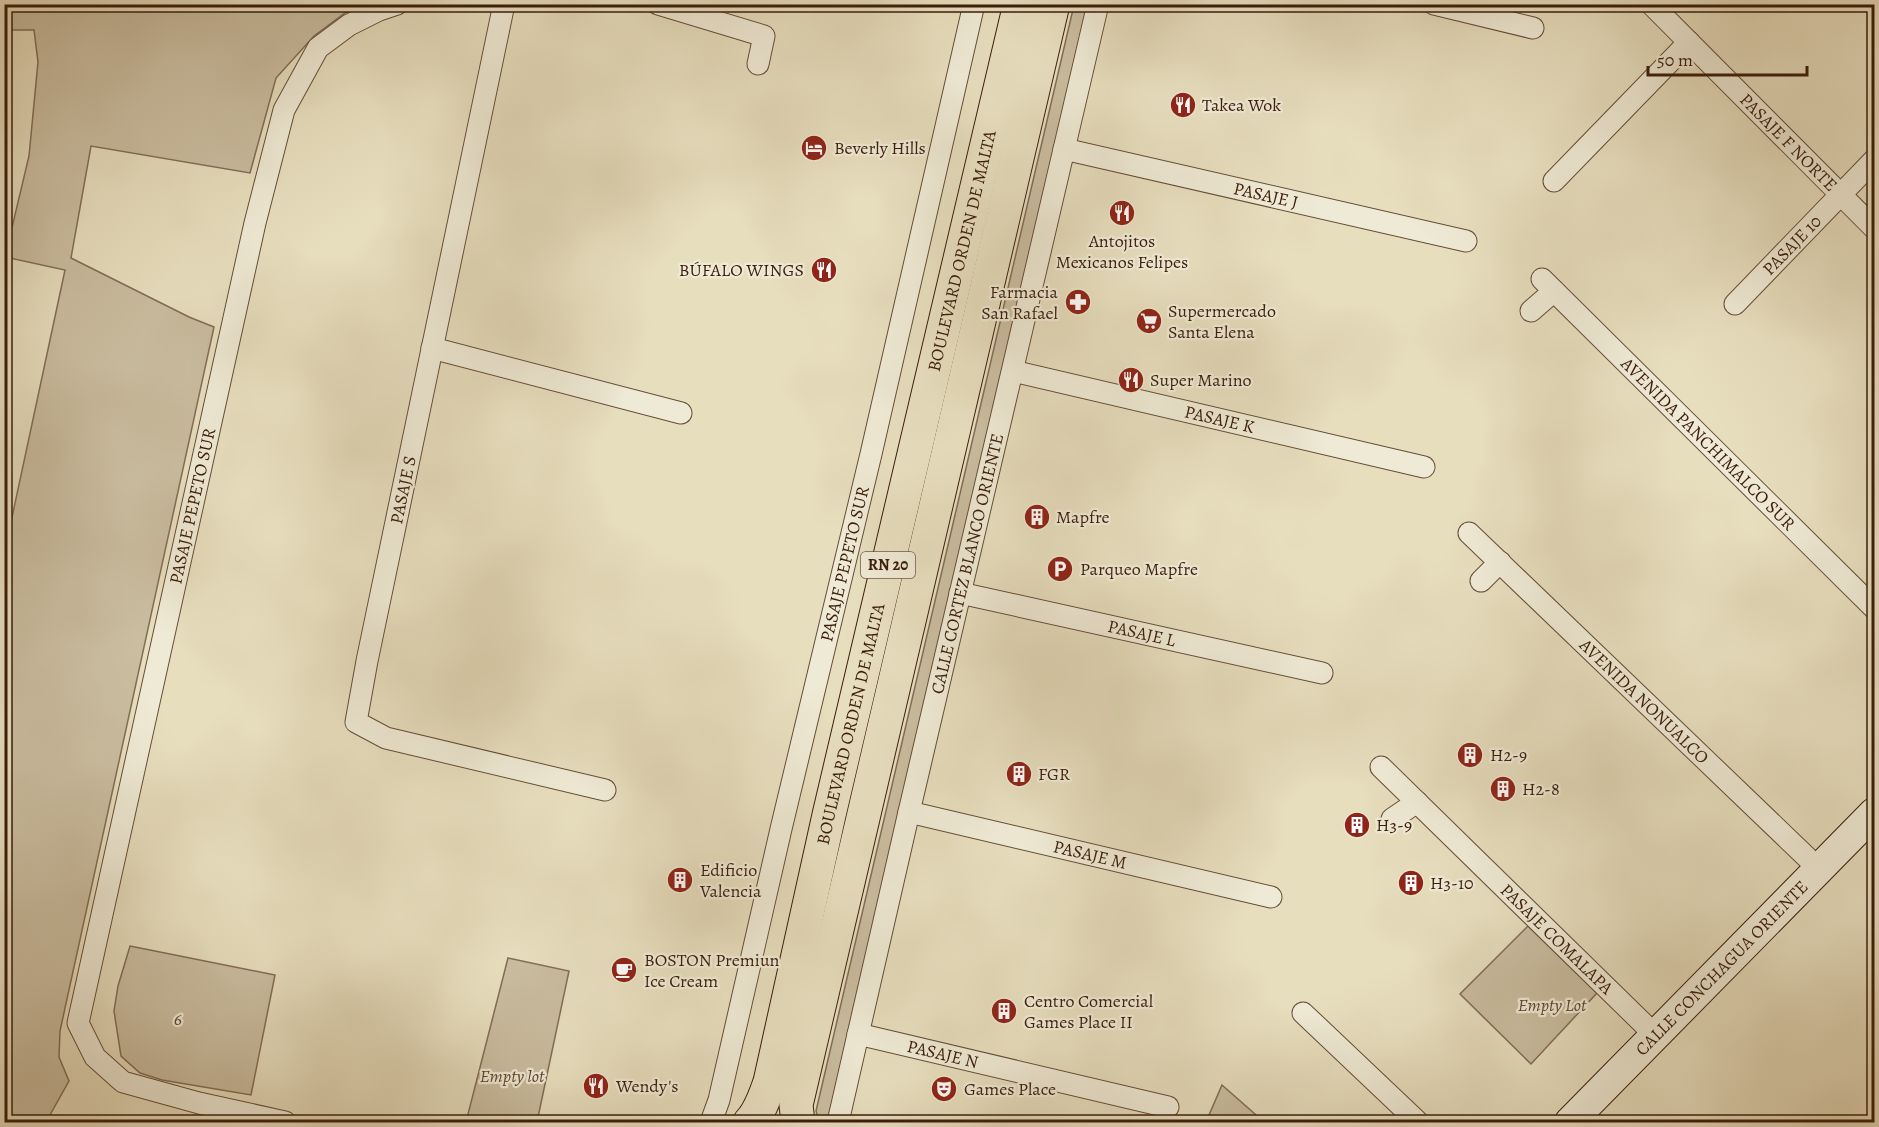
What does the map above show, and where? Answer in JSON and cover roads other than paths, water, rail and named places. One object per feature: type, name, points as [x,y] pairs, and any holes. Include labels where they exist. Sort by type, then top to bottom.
[{"type":"highway","name":"BOULEVARD ORDEN DE MALTA","points":[[750,1122],[770,1082],[829,815],[1020,4]]},
{"type":"highway","name":"BOULEVARD ORDEN DE MALTA","points":[[798,1122],[796,1106],[800,1088],[1053,4]]},
{"type":"street","name":"PASAJE PEPETO SUR","points":[[285,1122],[199,1103],[123,1082],[95,1057],[78,1023],[247,258],[284,110],[318,48],[349,25],[397,4]]},
{"type":"street","name":"PASAJE S","points":[[504,4],[356,722],[386,738],[605,790]]},
{"type":"street","points":[[658,4],[765,28],[758,64]]},
{"type":"street","name":"PASAJE PEPETO SUR","points":[[711,1122],[719,1100],[871,454],[974,4]]},
{"type":"street","name":"CALLE CORTEZ BLANCO ORIENTE","points":[[838,1122],[1098,4]]},
{"type":"street","points":[[1434,4],[1533,28]]},
{"type":"street","name":"PASAJE F NORTE","points":[[1652,4],[1875,228]]},
{"type":"street","points":[[1554,181],[1689,42]]},
{"type":"street","name":"PASAJE J","points":[[1064,150],[1467,241]]},
{"type":"street","name":"PASAJE 10","points":[[1737,293],[1875,160]]},
{"type":"street","name":"AVENIDA PANCHIMALCO SUR","points":[[1531,311],[1548,285],[1875,608]]},
{"type":"street","points":[[432,348],[681,413]]},
{"type":"street","name":"PASAJE K","points":[[1013,371],[1424,467]]},
{"type":"street","name":"AVENIDA NONUALCO","points":[[1469,533],[1819,869]]},
{"type":"street","points":[[1481,581],[1500,562]]},
{"type":"street","name":"PASAJE L","points":[[960,593],[1322,673]]},
{"type":"street","name":"PASAJE COMALAPA","points":[[1381,767],[1655,1035]]},
{"type":"street","points":[[1392,819],[1417,802]]},
{"type":"street","name":"PASAJE M","points":[[909,812],[1271,897]]},
{"type":"street","name":"CALLE CONCHAGUA ORIENTE","points":[[1570,1122],[1875,813]]},
{"type":"street","points":[[1303,1013],[1418,1122]]},
{"type":"street","name":"PASAJE N","points":[[858,1034],[1168,1107]]},
{"type":"place","name":"Takea Wok","points":[[1183,105]]},
{"type":"place","name":"Beverly Hills","points":[[814,148]]},
{"type":"place","name":"Antojitos Mexicanos Felipes","points":[[1122,213]]},
{"type":"place","name":"BÚFALO WINGS","points":[[824,270]]},
{"type":"place","name":"Farmacia San Rafael","points":[[1078,302]]},
{"type":"place","name":"Supermercado Santa Elena","points":[[1149,321]]},
{"type":"place","name":"Super Marino","points":[[1131,380]]},
{"type":"place","name":"Mapfre","points":[[1037,517]]},
{"type":"place","name":"Parqueo Mapfre","points":[[1060,569]]},
{"type":"place","name":"H2-9","points":[[1470,755]]},
{"type":"place","name":"FGR","points":[[1019,774]]},
{"type":"place","name":"H2-8","points":[[1503,789]]},
{"type":"place","name":"H3-9","points":[[1357,825]]},
{"type":"place","name":"Edificio Valencia","points":[[680,880]]},
{"type":"place","name":"H3-10","points":[[1411,883]]},
{"type":"place","name":"BOSTON Premiun Ice Cream","points":[[624,970]]},
{"type":"place","name":"Centro Comercial Games Place II","points":[[1004,1011]]},
{"type":"place","name":"Wendy's","points":[[596,1086]]},
{"type":"place","name":"Games Place","points":[[944,1089]]},
{"type":"park label","name":"Empty Lot","points":[[1552,1005]]},
{"type":"park label","name":"6","points":[[178,1019]]},
{"type":"park label","name":"Empty lot","points":[[512,1076]]}]
